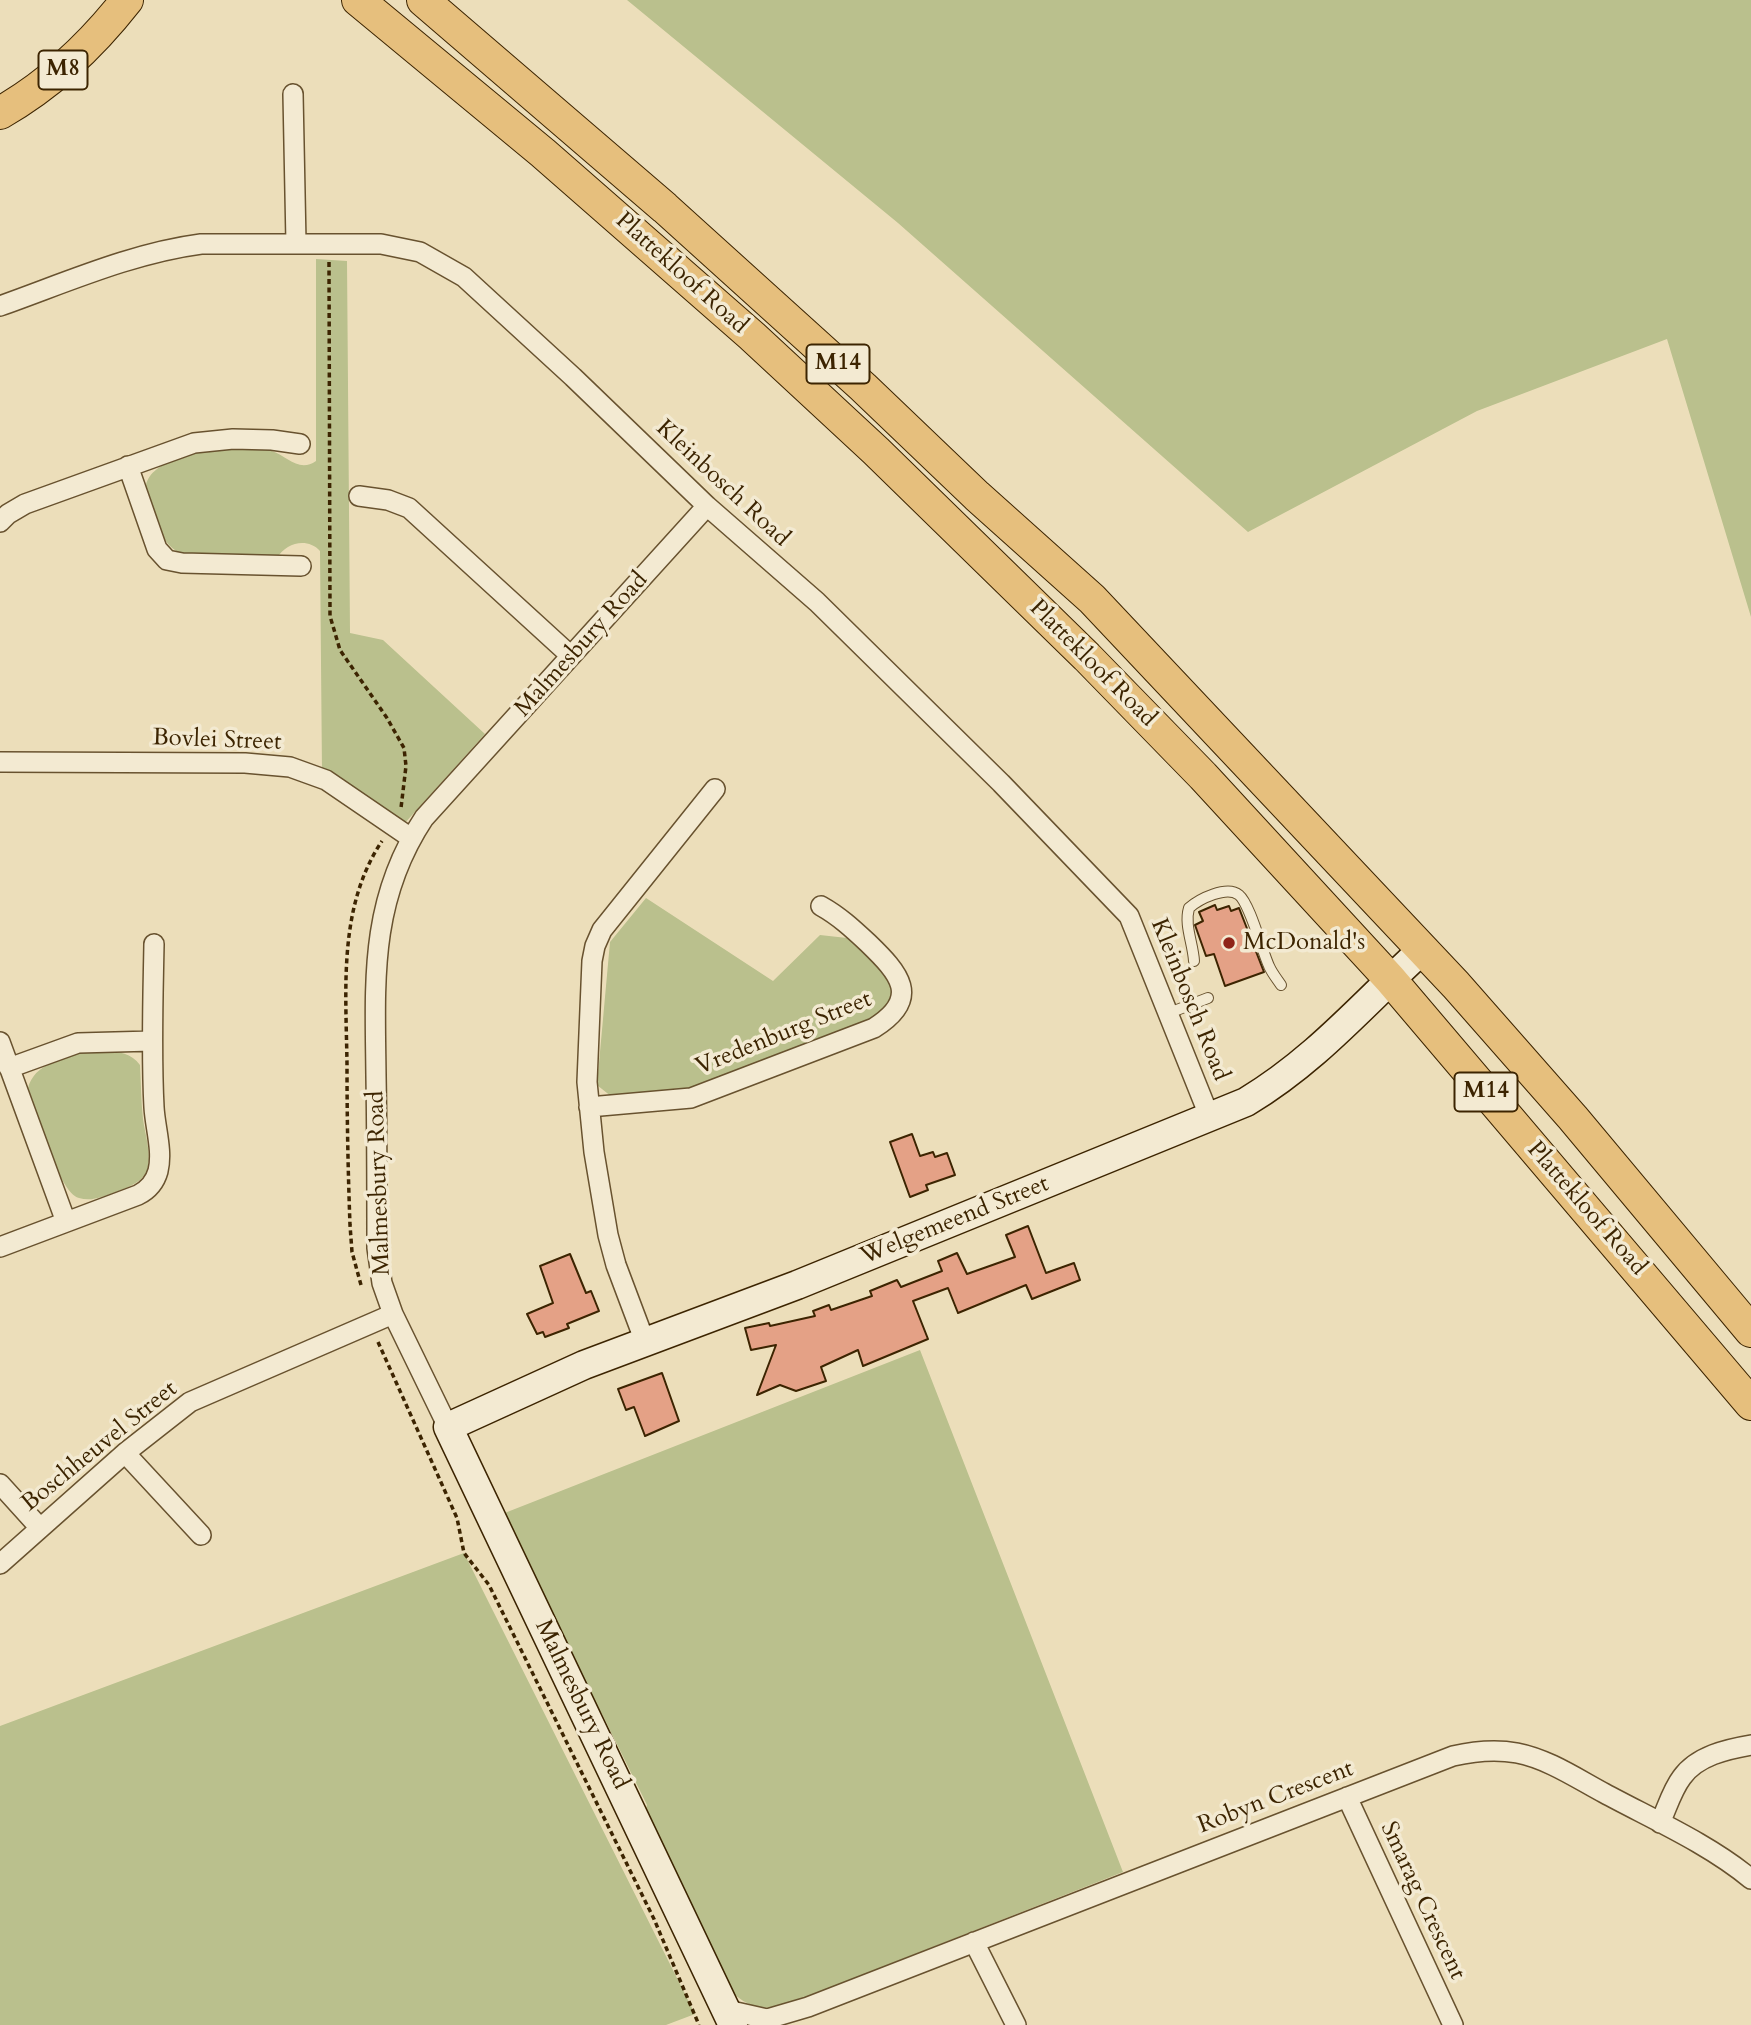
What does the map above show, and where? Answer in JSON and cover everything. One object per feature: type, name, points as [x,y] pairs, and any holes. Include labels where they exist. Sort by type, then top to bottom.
[{"type":"main road","name":"M8","points":[[0,113],[65,69],[103,31],[127,0]]},
{"type":"main road","name":"Plattekloof Road","points":[[358,0],[622,221],[876,451],[1087,657],[1203,776],[1390,979],[1751,1404]]},
{"type":"main road","name":"Plattekloof Road","points":[[423,0],[685,226],[863,387],[976,496],[1092,599],[1422,950],[1573,1118],[1751,1331]]},
{"type":"street","points":[[293,94],[296,243]]},
{"type":"street","name":"Kleinbosch Road","points":[[0,306],[135,259],[178,247],[212,244],[382,244],[421,252],[464,277],[707,506],[817,602],[1001,783],[1123,909],[1129,916],[1170,1013],[1210,1118]]},
{"type":"street","points":[[0,522],[25,504],[194,443],[211,440],[272,440],[300,444]]},
{"type":"street","points":[[128,466],[157,549],[167,560],[182,563],[301,566]]},
{"type":"street","points":[[359,496],[388,500],[409,508],[571,656]]},
{"type":"street","name":"Malmesbury Road","points":[[707,506],[424,818],[411,838],[390,889],[379,933],[375,971],[377,1248],[382,1283],[393,1314],[730,2018]]},
{"type":"street","name":"Bovlei Street","points":[[0,762],[245,763],[290,767],[326,780],[411,838]]},
{"type":"street","points":[[645,1342],[616,1265],[608,1235],[594,1152],[587,1082],[592,961],[601,930],[715,789]]},
{"type":"street","name":"Vredenburg Street","points":[[589,1107],[691,1098],[874,1028],[889,1018],[901,996],[899,977],[891,965],[840,916],[821,906]]},
{"type":"street","points":[[0,1247],[138,1195],[152,1185],[158,1171],[159,1159],[152,1041],[154,944]]},
{"type":"street","name":"Welgemeend Street","points":[[449,1427],[584,1364],[797,1285],[1246,1102],[1279,1082],[1324,1045],[1422,950]]},
{"type":"street","points":[[9,1068],[79,1043],[152,1041]]},
{"type":"street","points":[[0,1042],[66,1222]]},
{"type":"street","name":"Boschheuvel Street","points":[[0,1564],[125,1453],[190,1402],[393,1314]]},
{"type":"street","points":[[125,1453],[201,1535]]},
{"type":"street","points":[[0,1484],[40,1528]]},
{"type":"street","points":[[1660,1822],[1682,1776],[1699,1762],[1725,1750],[1751,1745]]},
{"type":"street","name":"Robyn Crescent","points":[[730,2018],[766,2019],[808,2007],[1453,1756],[1485,1750],[1536,1758],[1660,1822],[1737,1867],[1751,1879]]},
{"type":"street","name":"Smarag Crescent","points":[[1346,1797],[1453,2025]]},
{"type":"street","points":[[974,1942],[1016,2025]]},
{"type":"street","points":[[797,2025],[808,2007]]},
{"type":"lane","points":[[1194,961],[1188,926],[1189,908],[1199,901],[1226,891],[1236,893],[1244,902],[1270,967],[1281,985]]},
{"type":"lane","points":[[1170,1013],[1208,998]]},
{"type":"path","points":[[330,243],[330,615],[340,650],[387,718],[404,748],[406,765],[400,814]]},
{"type":"path","points":[[363,1292],[352,1252],[350,1225],[346,966],[348,940],[359,885],[382,841]]},
{"type":"path","points":[[376,1337],[457,1518],[464,1553],[489,1585],[654,1919],[699,2025]]},
{"type":"green space","points":[[627,0],[1751,0],[1751,617],[1667,339],[1477,411],[1248,532],[898,223]]},
{"type":"green space","points":[[316,259],[347,261],[350,633],[383,640],[485,734],[404,824],[322,773],[320,551],[303,543],[291,546],[277,558],[182,554],[173,549],[163,537],[146,490],[152,474],[164,464],[201,452],[259,448],[299,464],[316,461]]},
{"type":"green space","points":[[646,898],[773,981],[820,935],[847,938],[890,977],[892,995],[882,1016],[694,1090],[612,1097],[597,1085],[610,942]]},
{"type":"green space","points":[[82,1052],[121,1053],[135,1059],[140,1065],[142,1112],[149,1155],[146,1172],[135,1183],[107,1195],[89,1199],[79,1198],[63,1181],[28,1088],[31,1080],[42,1068]]},
{"type":"green space","points":[[920,1350],[1123,1872],[783,2006],[754,2006],[730,1990],[644,1815],[647,1805],[601,1712],[591,1709],[497,1516]]},
{"type":"green space","points":[[464,1553],[695,2014],[666,2025],[0,2025],[0,1726]]},
{"type":"building","name":"McDonald's","points":[[1215,905],[1217,910],[1229,906],[1231,911],[1239,908],[1264,972],[1225,986],[1214,954],[1206,956],[1195,925],[1203,921],[1199,912]]},
{"type":"building","points":[[912,1134],[920,1156],[933,1152],[935,1157],[947,1153],[955,1175],[926,1185],[928,1190],[910,1197],[890,1142]]},
{"type":"building","points":[[1028,1226],[1046,1273],[1074,1263],[1080,1280],[1032,1299],[1026,1285],[958,1313],[948,1288],[913,1301],[928,1339],[863,1366],[858,1350],[821,1367],[826,1381],[796,1391],[780,1385],[757,1395],[776,1345],[751,1350],[745,1328],[769,1323],[770,1326],[815,1316],[813,1311],[829,1305],[831,1310],[872,1296],[870,1291],[897,1280],[901,1287],[942,1271],[938,1261],[957,1253],[967,1274],[1015,1257],[1006,1235]]},
{"type":"building","points":[[570,1254],[586,1293],[591,1291],[599,1311],[567,1324],[569,1328],[545,1337],[543,1332],[537,1334],[527,1314],[553,1303],[540,1266]]},
{"type":"building","points":[[662,1373],[679,1421],[645,1436],[634,1407],[626,1410],[618,1389]]},
{"type":"place","name":"McDonald's","points":[[1229,943]]}]
